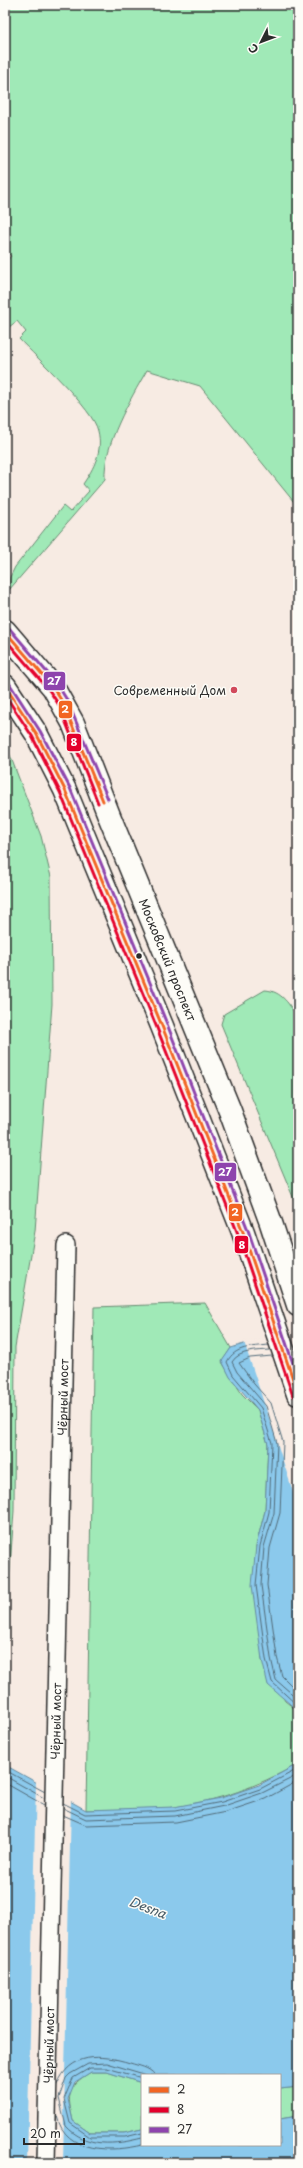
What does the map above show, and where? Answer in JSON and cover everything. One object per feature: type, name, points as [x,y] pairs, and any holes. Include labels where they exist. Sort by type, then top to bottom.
[{"type":"main road","name":"Московский проспект","points":[[5,631],[53,687],[73,724],[230,1111],[271,1223],[298,1305]]},
{"type":"main road","points":[[5,686],[36,733],[65,790],[162,1026],[243,1232],[298,1394]]},
{"type":"street","name":"Чёрный мост","points":[[46,2163],[66,1245]]},
{"type":"green space","points":[[5,5],[298,5],[298,507],[200,386],[147,370],[113,437],[108,452],[105,479],[9,590],[10,577],[15,567],[63,506],[70,512],[89,491],[83,484],[94,465],[98,452],[99,438],[94,422],[76,397],[19,339],[26,332],[17,321],[9,327],[5,323],[5,263],[11,256],[5,250]]},
{"type":"green space","points":[[5,742],[41,836],[51,877],[52,1004],[35,1231],[15,1347],[14,1511],[5,1638]]},
{"type":"green space","points":[[265,990],[281,996],[289,1004],[298,1019],[298,1209],[221,1024],[224,1014]]},
{"type":"green space","points":[[205,1303],[231,1348],[222,1362],[242,1394],[258,1410],[268,1444],[265,1511],[256,1546],[262,1660],[285,1701],[298,1711],[298,1762],[296,1765],[267,1780],[238,1792],[208,1801],[164,1808],[86,1810],[94,1307]]},
{"type":"green space","points":[[91,2072],[107,2072],[141,2083],[141,2129],[124,2133],[90,2133],[73,2121],[69,2098],[70,2092],[77,2082]]},
{"type":"green space","points":[[298,2087],[298,2116],[281,2119],[281,2089]]},
{"type":"water","points":[[298,1339],[298,1711],[268,1685],[262,1660],[252,1585],[256,1546],[265,1511],[268,1444],[258,1410],[230,1377],[222,1361],[231,1348],[247,1343]]},
{"type":"water","name":"Desna","points":[[298,1762],[298,2087],[281,2089],[281,2074],[141,2074],[141,2083],[107,2072],[91,2072],[75,2082],[68,2099],[73,2121],[90,2133],[124,2133],[141,2129],[141,2146],[281,2146],[281,2119],[298,2116],[298,2163],[5,2163],[5,1765],[86,1810],[174,1807],[221,1798],[259,1785],[296,1765]]},
{"type":"pier","points":[[298,1337],[298,1507],[244,1342]]},
{"type":"pier","points":[[36,1781],[71,1800],[63,2163],[27,2163]]},
{"type":"transit line","name":"27","points":[[9,628],[57,684],[67,700],[108,799]]},
{"type":"transit line","name":"2","points":[[5,631],[53,687],[63,703],[103,801]]},
{"type":"transit line","name":"8","points":[[5,639],[49,690],[59,705],[98,803]]},
{"type":"transit line","name":"27","points":[[9,683],[40,731],[70,788],[167,1024],[248,1230],[298,1378]]},
{"type":"transit line","name":"2","points":[[5,686],[36,733],[65,790],[162,1026],[243,1232],[298,1394]]},
{"type":"transit line","name":"8","points":[[5,695],[32,736],[60,792],[157,1028],[238,1234],[293,1396]]},
{"type":"place","name":"Современный Дом","points":[[234,690]]}]
